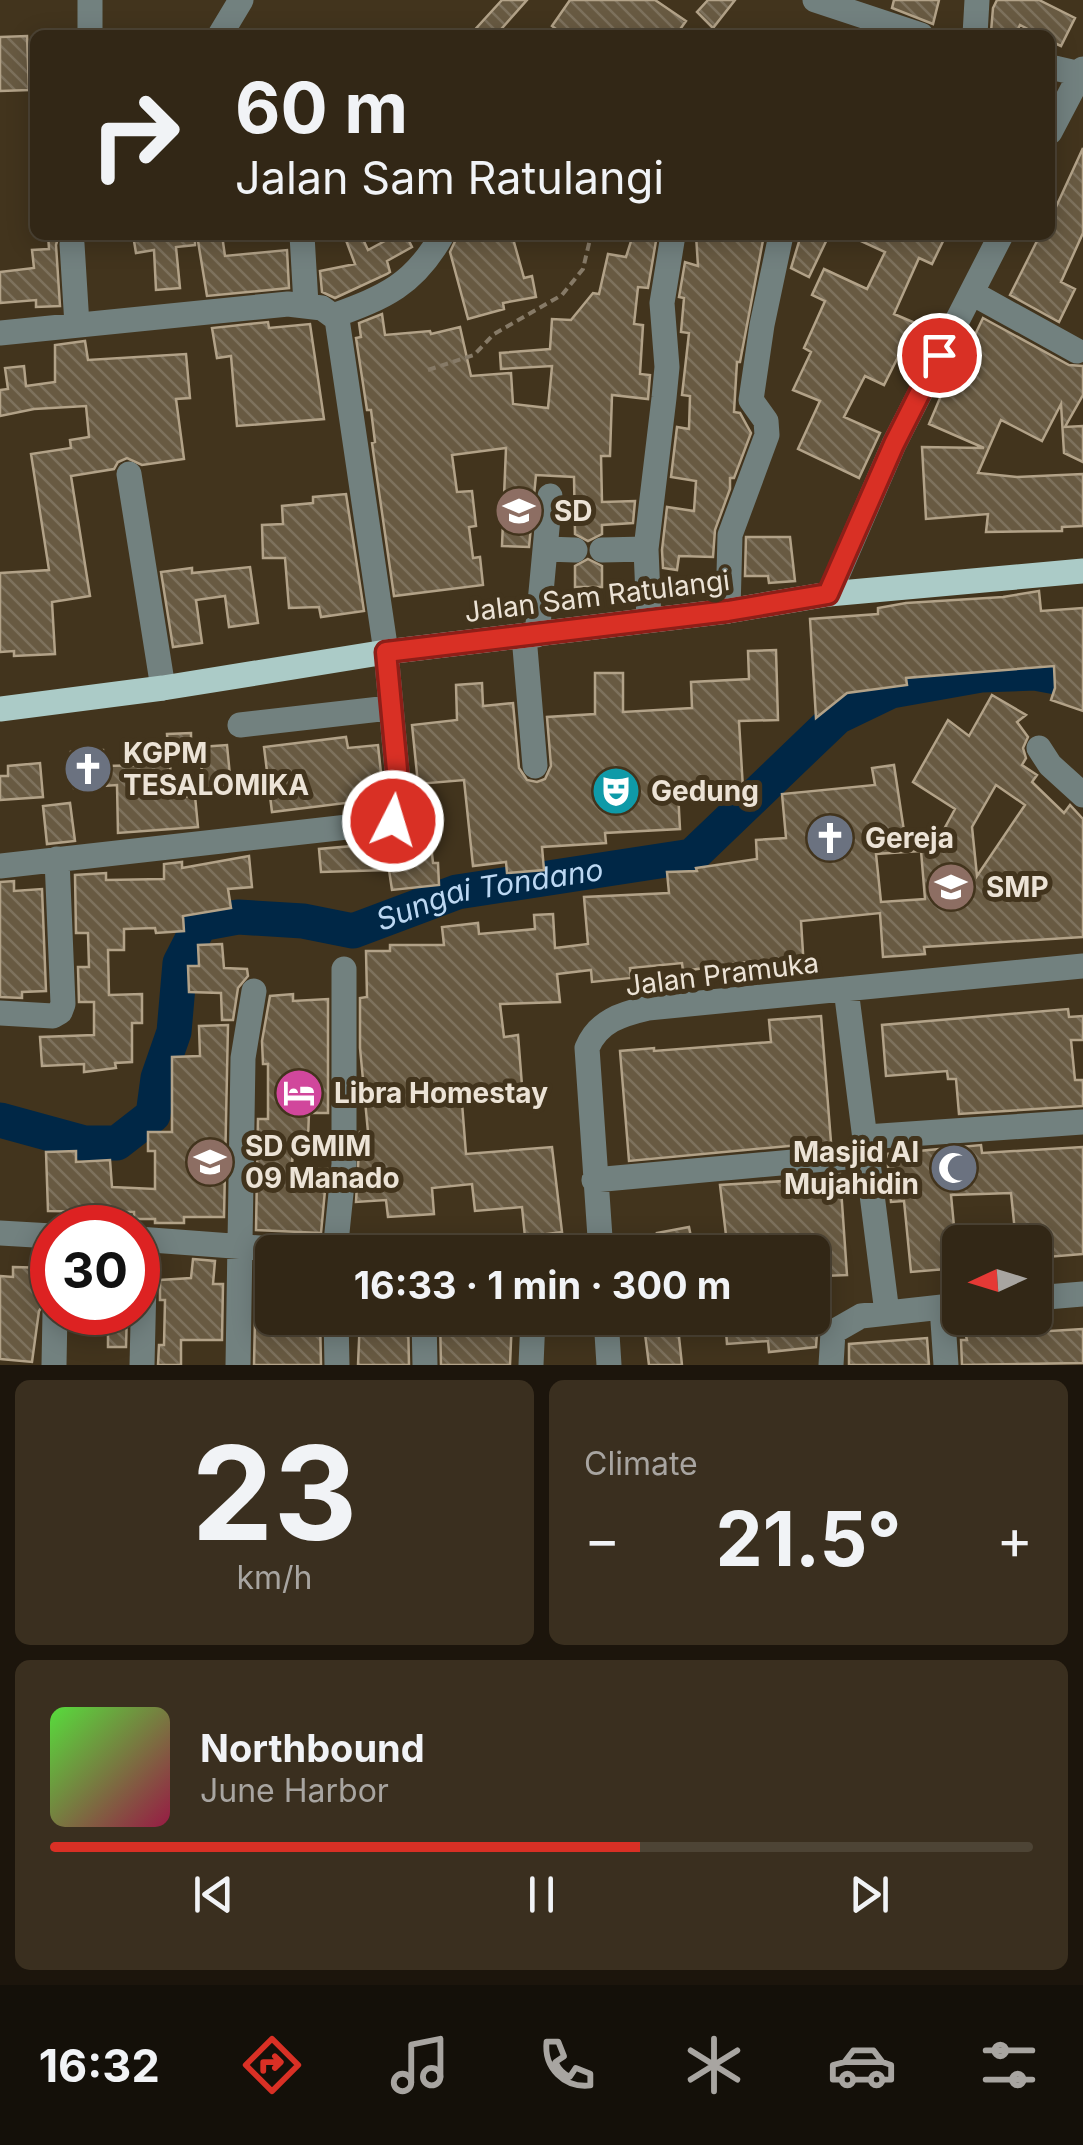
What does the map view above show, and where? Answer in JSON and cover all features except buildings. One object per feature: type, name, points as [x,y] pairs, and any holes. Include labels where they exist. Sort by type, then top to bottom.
[{"type":"main road","name":"Jalan Sam Ratulangi","points":[[0,709],[163,688],[386,652],[728,611],[828,594],[1083,570]]},
{"type":"street","points":[[90,0],[90,30]]},
{"type":"street","points":[[223,30],[241,0]]},
{"type":"street","points":[[815,0],[906,30]]},
{"type":"street","points":[[975,30],[977,0]]},
{"type":"street","points":[[1055,68],[1082,71],[1055,122]]},
{"type":"street","points":[[302,240],[306,304]]},
{"type":"street","points":[[333,316],[400,287],[439,240]]},
{"type":"street","points":[[649,620],[646,549],[667,368],[662,302],[672,240]]},
{"type":"street","points":[[728,611],[730,535],[767,435],[766,420],[751,400],[779,240]]},
{"type":"street","points":[[828,594],[894,444],[998,240]]},
{"type":"street","points":[[72,244],[76,325]]},
{"type":"street","points":[[972,293],[1077,351]]},
{"type":"street","points":[[0,333],[306,304],[333,316],[339,324],[386,652],[400,802],[400,811],[393,821],[0,866]]},
{"type":"street","points":[[129,474],[163,688]]},
{"type":"street","points":[[534,766],[530,635],[546,549],[550,496]]},
{"type":"street","points":[[546,549],[574,550]]},
{"type":"street","points":[[602,550],[646,549]]},
{"type":"street","points":[[240,725],[389,708]]},
{"type":"street","points":[[1038,748],[1050,765],[1083,794]]},
{"type":"street","points":[[0,1014],[53,1016],[64,1004],[56,859]]},
{"type":"street","name":"Jalan Pramuka","points":[[599,1235],[587,1048],[592,1036],[608,1022],[648,1008],[1083,966]]},
{"type":"street","points":[[337,1235],[344,1164],[344,969]]},
{"type":"street","points":[[846,989],[887,1313]]},
{"type":"street","points":[[238,1365],[243,1058],[254,991]]},
{"type":"street","points":[[594,1180],[1083,1122]]},
{"type":"street","points":[[0,1233],[30,1235]]},
{"type":"street","points":[[160,1241],[255,1249]]},
{"type":"street","points":[[1052,1297],[1083,1294]]},
{"type":"street","points":[[831,1365],[832,1332],[860,1316],[942,1307]]},
{"type":"street","points":[[54,1365],[55,1335]]},
{"type":"street","points":[[142,1335],[142,1365]]},
{"type":"street","points":[[336,1335],[336,1365]]},
{"type":"street","points":[[424,1335],[424,1365]]},
{"type":"street","points":[[531,1365],[532,1335]]},
{"type":"street","points":[[607,1335],[608,1365]]},
{"type":"street","points":[[946,1365],[949,1335]]},
{"type":"path","points":[[428,370],[474,355],[494,334],[562,294],[583,268],[590,240]]},
{"type":"waterway","name":"Sungai Tondano","points":[[0,1120],[84,1143],[117,1143],[153,1115],[158,1078],[174,1032],[180,963],[200,924],[238,917],[303,921],[353,931],[457,892],[692,856],[837,717],[891,691],[981,675],[1035,673],[1083,682]]},
{"type":"place","name":"SD","points":[[519,511]]},
{"type":"place","name":"KGPM TESALOMIKA","points":[[88,769]]},
{"type":"place","name":"Gedung","points":[[616,791]]},
{"type":"place","name":"Gereja","points":[[830,838]]},
{"type":"place","name":"SMP","points":[[951,887]]},
{"type":"place","name":"Libra Homestay","points":[[299,1093]]},
{"type":"place","name":"SD GMIM 09 Manado","points":[[210,1162]]},
{"type":"place","name":"Masjid Al Mujahidin","points":[[954,1168]]},
{"type":"route","points":[[393,821],[400,811],[400,802],[386,652],[728,611],[828,594],[894,444],[939,355]]}]
